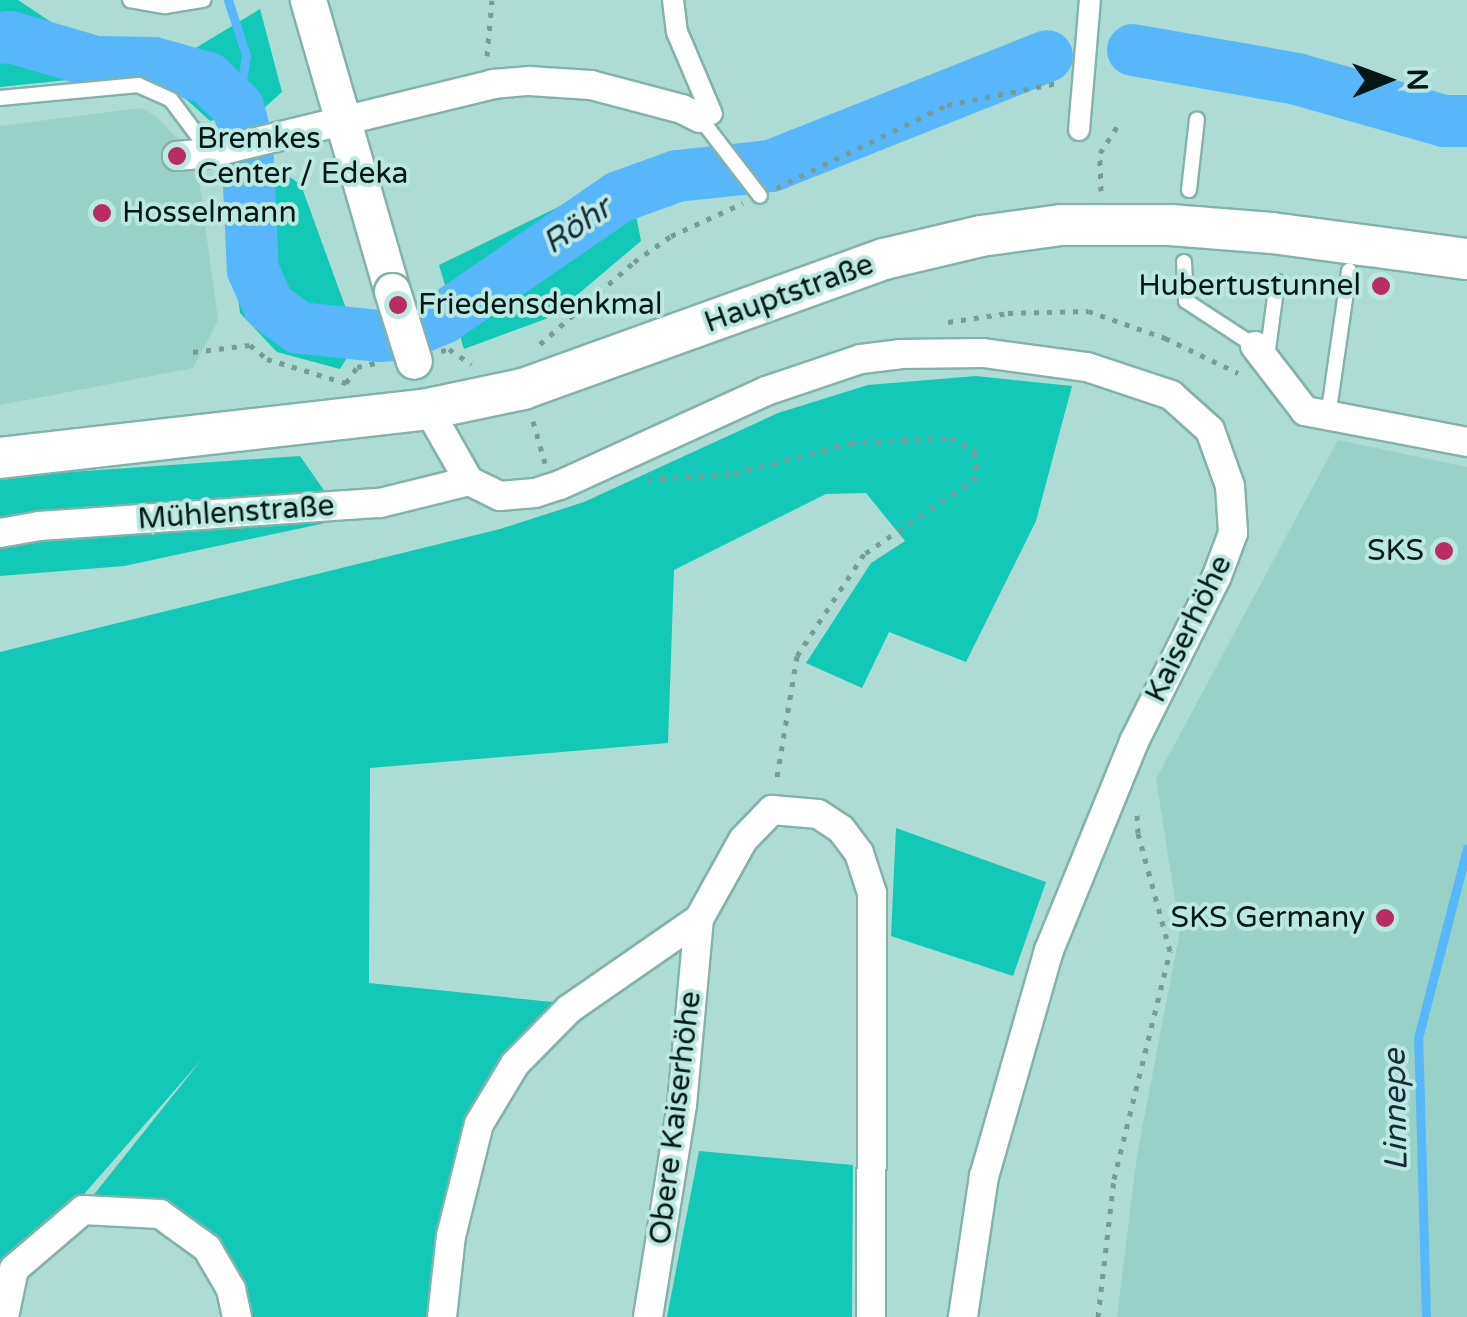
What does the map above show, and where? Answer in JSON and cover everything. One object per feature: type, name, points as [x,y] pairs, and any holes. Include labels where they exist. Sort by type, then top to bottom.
[{"type":"main road","name":"Hauptstraße","points":[[0,458],[428,410],[528,388],[884,259],[981,236],[1062,225],[1170,225],[1272,233],[1467,259]]},
{"type":"street","points":[[308,0],[428,410],[470,481]]},
{"type":"street","points":[[673,0],[677,32],[706,116]]},
{"type":"street","points":[[1079,130],[1090,0]]},
{"type":"street","points":[[177,156],[212,152],[487,85],[578,83],[706,116]]},
{"type":"street","points":[[1261,352],[1294,402],[1328,418],[1467,442]]},
{"type":"street","name":"Kaiserhöhe","points":[[470,481],[500,496],[535,494],[766,391],[860,359],[900,354],[984,353],[1088,368],[1171,394],[1210,430],[1234,510],[1230,544],[1134,742],[1049,950],[984,1176],[963,1317]]},
{"type":"street","name":"Mühlenstraße","points":[[0,533],[39,526],[380,503],[470,481]]},
{"type":"street","points":[[772,810],[818,814],[841,829],[860,853],[872,893],[871,1317]]},
{"type":"street","name":"Obere Kaiserhöhe","points":[[648,1317],[682,1105],[700,919],[743,840],[772,810]]},
{"type":"street","name":"Obere Kaiserhöhe","points":[[442,1317],[451,1236],[479,1124],[516,1064],[569,1009],[700,919]]},
{"type":"street","points":[[4,1317],[14,1269],[82,1210],[160,1214],[207,1248],[231,1289],[238,1317]]},
{"type":"lane","points":[[130,0],[182,5],[204,0]]},
{"type":"lane","points":[[0,98],[138,85],[172,100],[212,152]]},
{"type":"lane","points":[[706,116],[760,196]]},
{"type":"lane","points":[[1189,190],[1197,119]]},
{"type":"lane","points":[[1184,262],[1186,301],[1261,352],[1278,282]]},
{"type":"lane","points":[[1328,418],[1349,271]]},
{"type":"path","points":[[487,85],[487,20],[492,0]]},
{"type":"path","points":[[535,348],[634,262],[672,236],[947,105],[1017,88],[1083,84]]},
{"type":"path","points":[[1062,225],[1062,207],[1101,195],[1100,152],[1121,122]]},
{"type":"path","points":[[192,352],[250,345],[266,359],[346,383]]},
{"type":"path","points":[[532,418],[548,474],[560,485]]},
{"type":"path","points":[[637,481],[734,474],[850,443],[950,438],[975,451],[977,477],[864,554],[797,656],[772,810]]},
{"type":"path","points":[[1098,1317],[1114,1179],[1170,951],[1138,833],[1136,796]]},
{"type":"shaded area","points":[[141,108],[156,116],[196,158],[218,320],[193,368],[0,405],[0,126]]},
{"type":"shaded area","points":[[1338,440],[1467,467],[1467,1317],[1117,1317],[1137,1155],[1180,931],[1156,779]]},
{"type":"green space","points":[[0,0],[18,0],[93,50],[136,54],[189,52],[260,9],[282,92],[264,108],[210,121],[174,88],[136,73],[0,87]]},
{"type":"green space","points":[[714,154],[735,190],[635,210],[641,241],[551,317],[464,349],[439,265],[659,158]]},
{"type":"green space","points":[[269,162],[301,185],[349,317],[351,351],[340,369],[277,352],[240,313],[223,173]]},
{"type":"green space","points":[[976,376],[1072,386],[1036,521],[966,662],[889,632],[862,688],[806,663],[871,563],[905,541],[866,493],[826,494],[674,570],[668,743],[370,768],[369,983],[562,1003],[501,1057],[473,1116],[433,1317],[244,1317],[221,1249],[88,1202],[202,1059],[78,1201],[0,1312],[0,652],[500,529],[584,502],[778,413],[868,385]]},
{"type":"green space","points":[[300,456],[344,519],[124,566],[0,576],[0,477]]},
{"type":"green space","points":[[896,828],[1046,882],[1013,976],[891,936]]},
{"type":"green space","points":[[699,1151],[853,1165],[852,1317],[667,1317]]},
{"type":"waterway","points":[[228,0],[246,55],[238,107]]},
{"type":"waterway","name":"Röhr","points":[[0,38],[10,37],[96,62],[154,63],[208,78],[238,107],[247,140],[253,270],[269,306],[299,328],[379,336],[405,334],[443,318],[619,197],[677,176],[771,166],[1047,56]]},
{"type":"waterway","name":"Röhr","points":[[1133,50],[1297,79],[1444,121],[1467,121]]},
{"type":"waterway","name":"Linnepe","points":[[1426,1317],[1418,1038],[1467,848]]},
{"type":"place","name":"Bremkes Center / Edeka","points":[[177,156]]},
{"type":"place","name":"Hosselmann","points":[[102,213]]},
{"type":"place","name":"Hubertustunnel","points":[[1381,286]]},
{"type":"place","name":"Friedensdenkmal","points":[[398,305]]},
{"type":"place","name":"SKS","points":[[1444,551]]},
{"type":"place","name":"SKS Germany","points":[[1385,918]]}]
